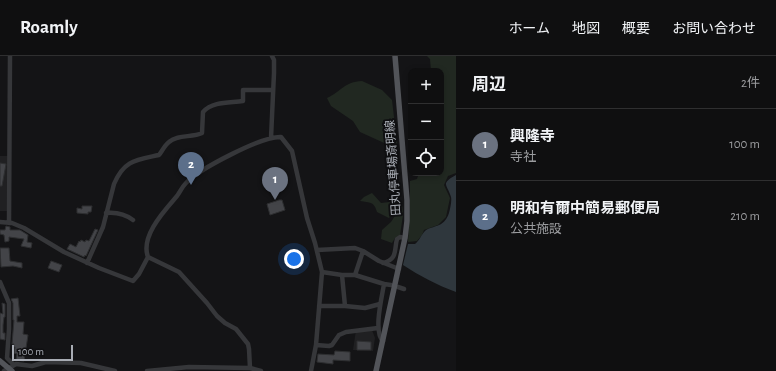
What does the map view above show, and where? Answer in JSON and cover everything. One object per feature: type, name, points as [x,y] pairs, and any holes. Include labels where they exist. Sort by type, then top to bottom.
[{"type":"main road","name":"田丸停車場斎明線","points":[[376,371],[399,269],[405,238],[408,206],[394,56]]},
{"type":"main road","points":[[0,361],[8,370]]},
{"type":"street","points":[[9,223],[10,56]]},
{"type":"street","points":[[271,138],[274,60],[272,56]]},
{"type":"street","points":[[87,263],[103,227],[116,178],[129,163],[159,155],[173,139],[196,136],[202,133],[204,110],[222,103],[243,100],[243,90],[273,90]]},
{"type":"street","points":[[250,368],[250,349],[248,344],[236,329],[225,323],[217,316],[179,272],[148,257],[146,252],[151,232],[167,207],[186,183],[206,168],[226,157],[271,138],[281,137],[292,151],[307,218],[322,272],[316,345],[311,371]]},
{"type":"street","points":[[106,213],[119,213],[133,220]]},
{"type":"street","points":[[0,222],[9,223],[24,228],[64,252],[87,263],[133,281],[139,274],[148,257]]},
{"type":"street","points":[[383,263],[390,261],[395,253],[397,239],[400,237],[405,238]]},
{"type":"street","points":[[317,250],[355,248],[383,263],[399,269]]},
{"type":"street","points":[[355,275],[363,251]]},
{"type":"street","points":[[322,272],[355,275],[391,285]]},
{"type":"street","points":[[342,275],[345,306]]},
{"type":"street","points":[[0,282],[9,303],[7,358],[14,365]]},
{"type":"street","points":[[383,341],[378,334],[378,328],[380,304],[384,284]]},
{"type":"street","points":[[398,286],[404,289]]},
{"type":"street","points":[[319,306],[365,308],[380,304]]},
{"type":"street","points":[[316,345],[332,345],[340,335],[346,332],[378,328]]},
{"type":"street","points":[[8,370],[14,365],[19,364],[32,366],[45,362],[68,362],[115,371]]},
{"type":"street","points":[[147,371],[189,366],[250,368],[261,371]]},
{"type":"shaded area","points":[[427,56],[456,56],[456,173],[448,176],[444,185],[450,198],[446,217],[438,225],[424,230],[417,241],[408,242],[410,181],[417,179],[418,176],[444,176],[444,68],[431,68],[430,59]]},
{"type":"shaded area","points":[[362,81],[382,90],[392,100],[397,143],[393,147],[360,132],[353,121],[331,106],[327,98],[351,83]]},
{"type":"shaded area","points":[[0,156],[8,156],[8,211],[0,211]]},
{"type":"shaded area","points":[[456,175],[456,292],[429,280],[403,265],[408,244],[415,244],[425,231],[441,224],[447,218],[451,199],[446,182]]},
{"type":"shaded area","points":[[372,193],[381,203],[390,202],[397,199],[401,200],[389,218],[377,212],[373,204],[360,201]]},
{"type":"shaded area","points":[[402,205],[403,215],[400,235],[395,238],[392,243],[381,239],[382,230],[391,222]]},
{"type":"shaded area","points":[[356,330],[372,330],[375,338],[373,351],[353,350]]},
{"type":"building","points":[[0,163],[6,164],[2,186],[0,186]]},
{"type":"building","points":[[282,200],[285,210],[270,215],[267,204]]},
{"type":"building","points":[[82,206],[92,206],[91,212],[88,212],[88,214],[77,213],[77,208],[82,209]]},
{"type":"building","points":[[6,226],[10,227],[10,230],[20,230],[28,235],[27,242],[32,243],[31,248],[21,246],[24,239],[9,237],[9,241],[5,242],[4,235],[0,234],[0,230],[5,230]]},
{"type":"building","points":[[95,229],[98,230],[86,256],[85,255],[84,257],[67,249],[70,244],[76,247],[81,240],[85,242],[86,240],[89,241]]},
{"type":"building","points":[[0,248],[9,248],[10,261],[22,263],[22,268],[13,266],[1,267]]},
{"type":"building","points":[[51,261],[62,265],[59,272],[48,268]]},
{"type":"building","points":[[18,298],[20,316],[17,316],[17,322],[24,322],[23,334],[28,335],[24,361],[16,360],[17,354],[14,353],[15,347],[13,347],[14,344],[12,344],[14,320],[13,303],[11,299]]},
{"type":"building","points":[[2,303],[5,304],[3,333],[5,333],[5,340],[0,339],[0,313],[3,314]]},
{"type":"building","points":[[357,341],[371,342],[371,350],[357,350]]},
{"type":"building","points":[[335,351],[350,352],[350,361],[333,360],[333,364],[317,362],[318,354],[334,355]]},
{"type":"place","name":"明和有爾中簡易郵便局","points":[[191,185]]},
{"type":"place","name":"興隆寺","points":[[275,200]]}]
